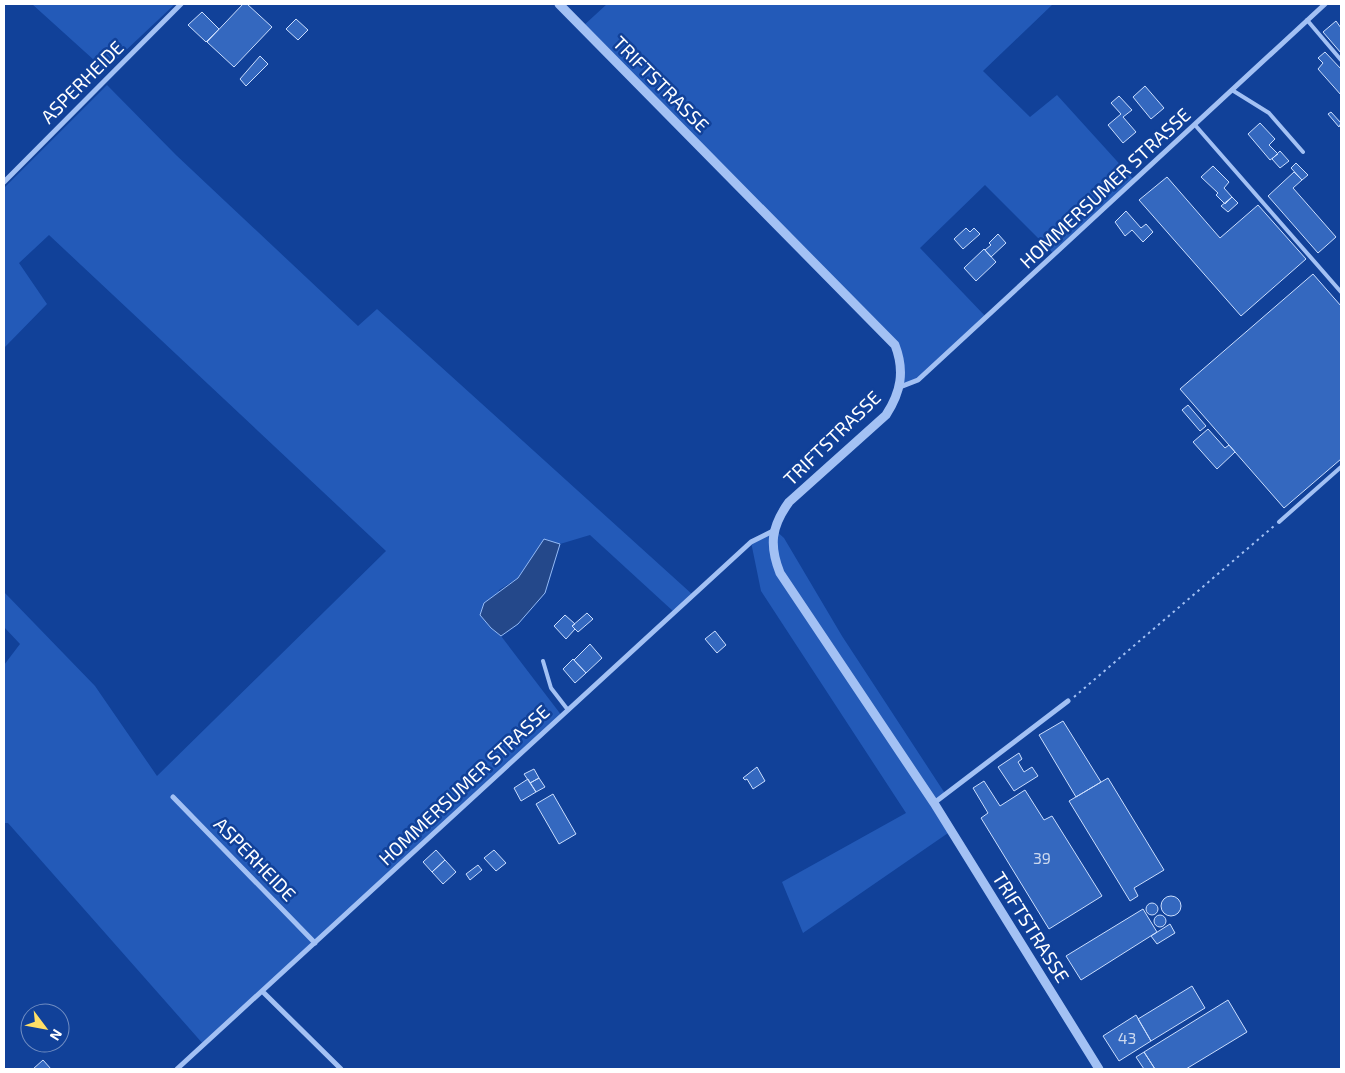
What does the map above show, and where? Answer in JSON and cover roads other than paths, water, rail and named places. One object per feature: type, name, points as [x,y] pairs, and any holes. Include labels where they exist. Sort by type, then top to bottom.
[{"type":"street","name":"ASPERHEIDE","points":[[4,182],[181,4]]},
{"type":"street","name":"TRIFTSTRASSE","points":[[559,4],[895,345],[900,357],[900,387],[895,401],[886,415],[789,502],[781,513],[775,530],[772,553],[780,573],[934,803],[1099,1069]]},
{"type":"street","name":"HOMMERSUMER STRASSE","points":[[900,387],[918,380],[1325,4]]},
{"type":"street","name":"HOMMERSUMER STRASSE","points":[[177,1069],[751,542],[775,530]]},
{"type":"street","points":[[934,803],[1068,701]]},
{"type":"street","name":"ASPERHEIDE","points":[[173,797],[315,943]]},
{"type":"street","points":[[262,992],[341,1069]]},
{"type":"lane","points":[[1308,20],[1341,60]]},
{"type":"lane","points":[[1232,90],[1269,113],[1303,152]]},
{"type":"lane","points":[[1195,125],[1341,292]]},
{"type":"lane","points":[[1279,522],[1341,467]]},
{"type":"lane","points":[[543,662],[551,688],[568,710]]}]
